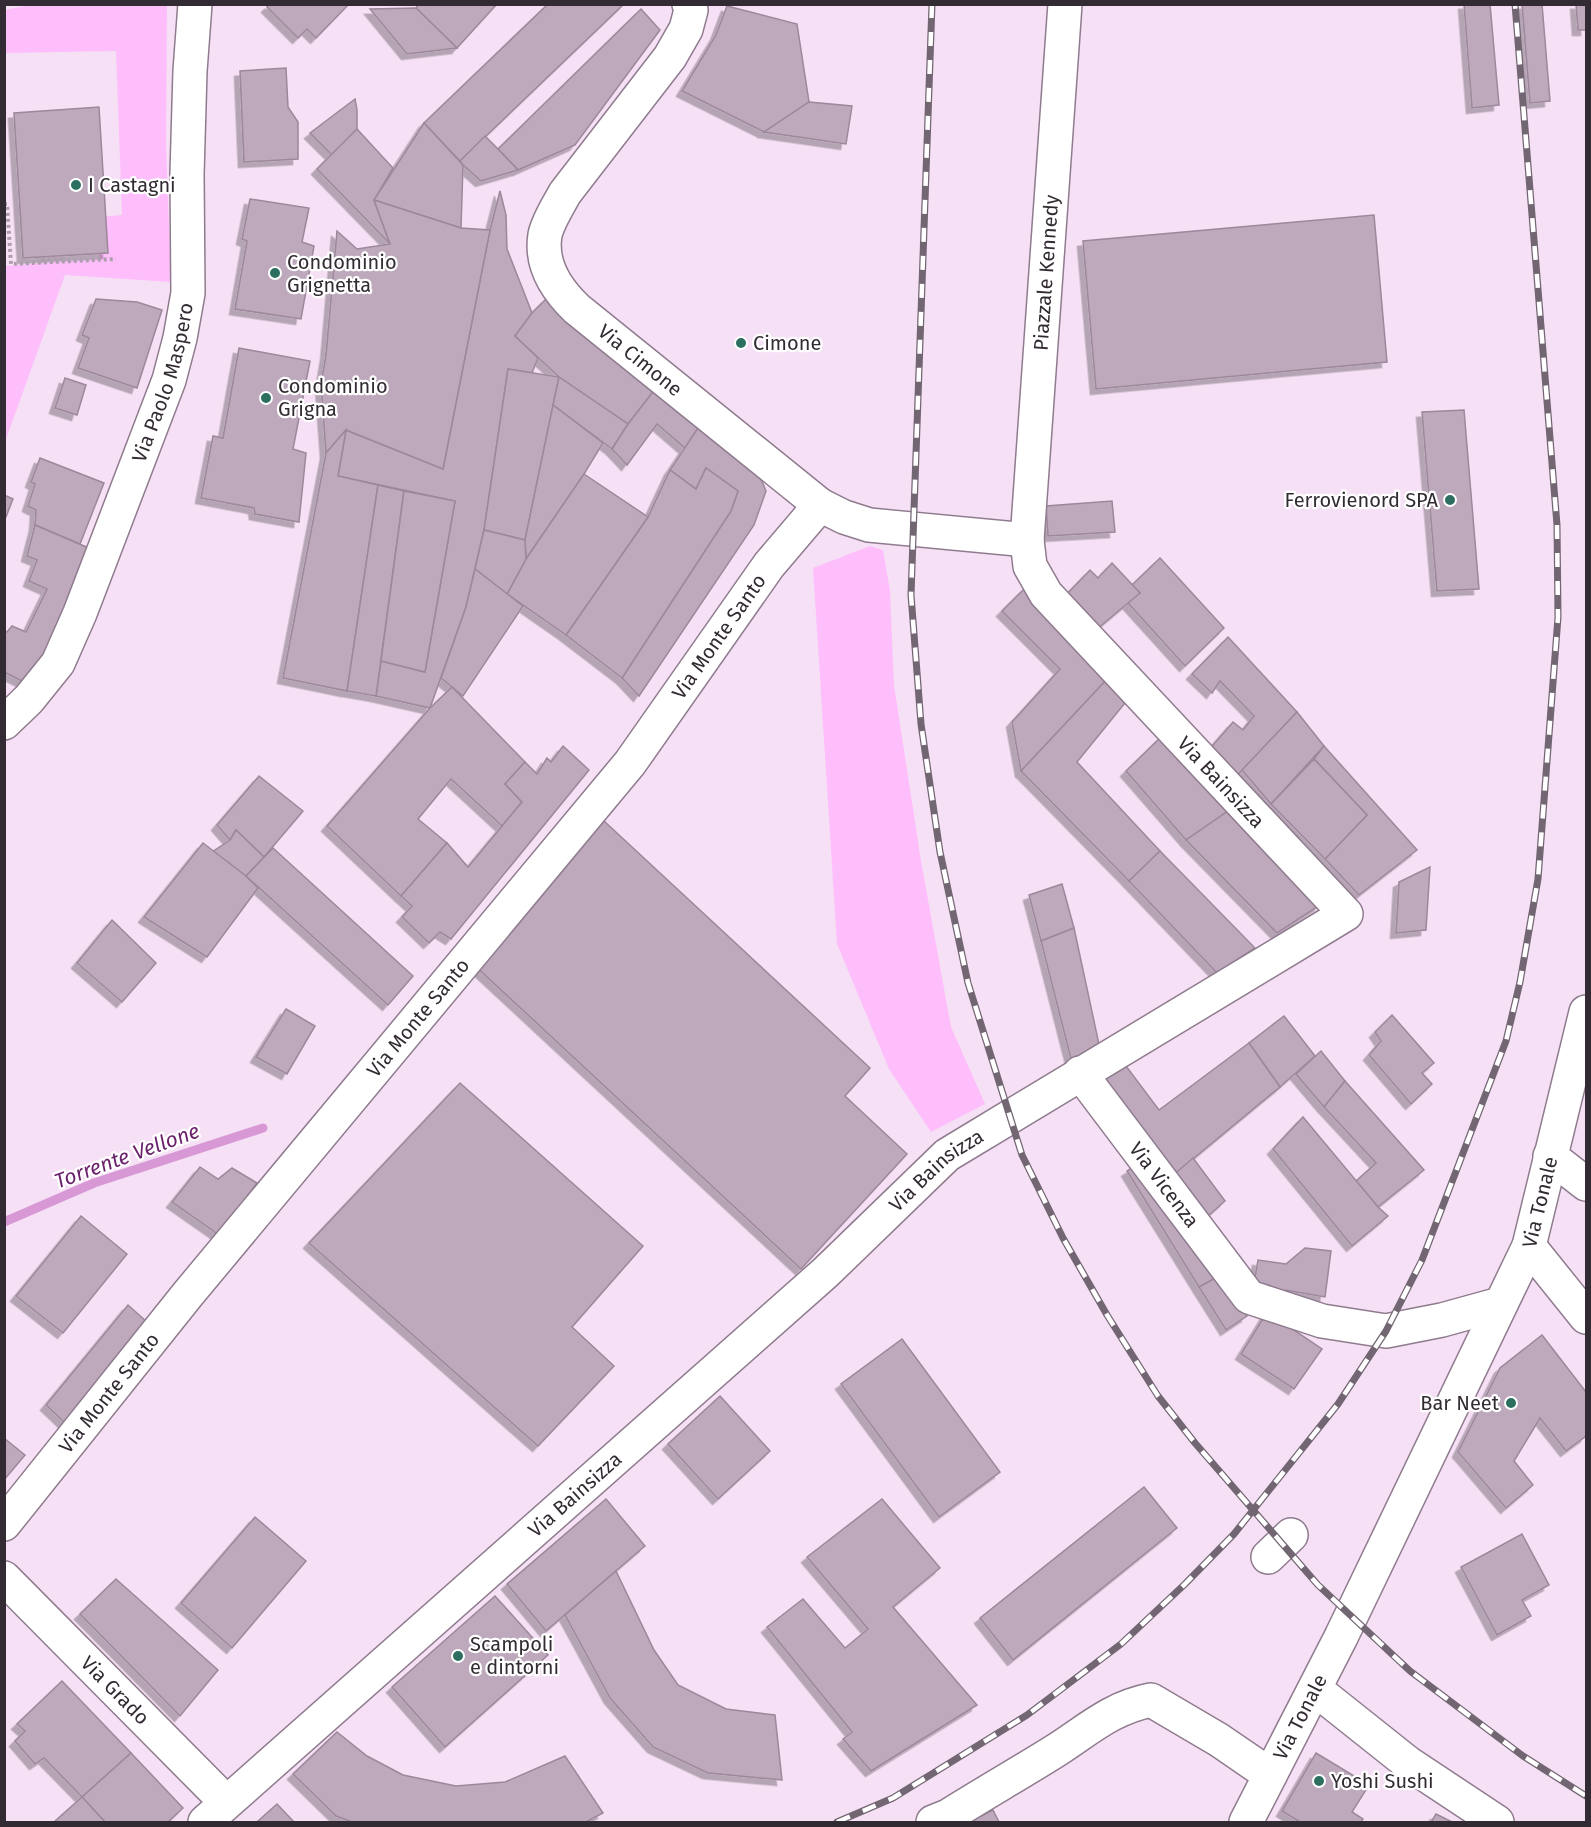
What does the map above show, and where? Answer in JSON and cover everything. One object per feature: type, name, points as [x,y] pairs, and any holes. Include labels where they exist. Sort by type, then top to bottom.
[{"type":"street","name":"Via Paolo Maspero","points":[[4,723],[29,699],[58,663],[84,602],[169,380],[188,293],[187,174],[190,71],[195,4]]},
{"type":"street","name":"Via Cimone","points":[[689,4],[691,10],[686,29],[670,57],[565,193],[546,234],[547,266],[553,281],[564,297],[577,309],[820,505],[844,517],[869,525],[1027,540]]},
{"type":"street","name":"Piazzale Kennedy","points":[[1027,540],[1065,4]]},
{"type":"street","name":"Via Monte Santo","points":[[4,1524],[188,1294],[630,763],[769,565],[820,505]]},
{"type":"street","name":"Via Bainsizza","points":[[215,1812],[825,1273],[947,1155],[1346,914],[1046,594],[1030,566],[1027,540]]},
{"type":"street","name":"Via Tonale","points":[[933,1822],[948,1816],[1056,1750],[1098,1721],[1130,1704],[1151,1700],[1219,1740],[1270,1775],[1316,1689],[1529,1246],[1550,1156],[1576,1092],[1587,1012]]},
{"type":"street","name":"Via Vicenza","points":[[1080,1073],[1249,1297],[1322,1321],[1386,1330],[1442,1320],[1500,1304]]},
{"type":"street","points":[[1550,1156],[1587,1184]]},
{"type":"street","points":[[1529,1246],[1587,1317]]},
{"type":"street","name":"Via Grado","points":[[4,1578],[215,1812]]},
{"type":"street","points":[[1316,1689],[1408,1762],[1497,1822]]},
{"type":"street","points":[[1246,1822],[1270,1775]]},
{"type":"path","points":[[4,204],[7,204],[10,264],[116,259]]},
{"type":"path","points":[[41,263],[40,259],[66,258]]},
{"type":"shaded area","points":[[34,4],[167,5],[166,144],[171,282],[65,275],[5,442],[5,266],[99,259],[99,217],[122,215],[116,51],[5,53],[5,10]]},
{"type":"shaded area","points":[[870,546],[883,550],[890,591],[894,685],[921,861],[951,1027],[985,1104],[931,1132],[889,1069],[837,944],[813,568]]},
{"type":"building","points":[[270,4],[349,4],[316,38],[307,29],[298,38],[267,7]]},
{"type":"building","points":[[419,4],[497,4],[457,48],[416,8]]},
{"type":"building","points":[[548,4],[624,4],[460,161],[424,123]]},
{"type":"building","points":[[1464,4],[1490,4],[1499,105],[1472,108]]},
{"type":"building","points":[[1522,4],[1542,4],[1550,101],[1530,103]]},
{"type":"building","points":[[1576,4],[1586,4],[1586,30],[1578,30]]},
{"type":"building","points":[[727,6],[797,24],[809,102],[764,132],[682,91],[716,35]]},
{"type":"building","points":[[416,8],[457,48],[407,54],[370,9]]},
{"type":"building","points":[[641,9],[660,30],[575,145],[518,170],[498,149]]},
{"type":"building","points":[[286,68],[288,107],[298,122],[298,159],[244,162],[240,71]]},
{"type":"building","points":[[355,99],[357,129],[332,155],[310,133]]},
{"type":"building","points":[[809,102],[852,106],[846,144],[764,132]]},
{"type":"building","points":[[99,107],[108,253],[23,258],[14,113]]},
{"type":"building","points":[[424,123],[463,165],[461,228],[374,200]]},
{"type":"building","points":[[357,129],[393,168],[374,200],[390,244],[317,169]]},
{"type":"building","points":[[485,136],[518,170],[481,181],[463,165],[460,161]]},
{"type":"building","points":[[500,191],[506,215],[507,249],[532,313],[515,336],[538,358],[532,373],[508,369],[484,530],[466,607],[430,708],[376,696],[381,661],[425,672],[455,501],[338,476],[346,430],[443,469],[490,230]]},
{"type":"building","name":"Condominio Grignetta","points":[[250,199],[309,208],[302,242],[314,246],[301,319],[235,309],[247,241],[242,239]]},
{"type":"building","points":[[374,200],[461,228],[490,230],[443,469],[346,430],[326,453],[321,384],[326,355],[337,231],[357,249],[390,244]]},
{"type":"building","points":[[1374,215],[1387,362],[1096,389],[1083,241]]},
{"type":"building","points":[[547,298],[656,388],[628,424],[559,377],[515,336],[532,313]]},
{"type":"building","points":[[96,299],[137,302],[162,310],[137,388],[78,368],[89,338],[82,335]]},
{"type":"building","name":"Condominio Grigna","points":[[239,348],[310,361],[293,449],[306,453],[299,522],[255,514],[254,508],[201,498],[213,436],[223,438]]},
{"type":"building","points":[[508,369],[559,377],[525,540],[484,530]]},
{"type":"building","points":[[559,377],[628,424],[612,449],[553,405]]},
{"type":"building","points":[[65,378],[86,385],[77,415],[55,408]]},
{"type":"building","points":[[656,388],[702,422],[685,448],[657,424],[627,465],[612,449]]},
{"type":"building","points":[[553,405],[603,443],[526,559],[525,540]]},
{"type":"building","name":"Ferrovienord SPA","points":[[1464,410],[1479,589],[1437,591],[1422,412]]},
{"type":"building","points":[[702,422],[755,465],[766,491],[754,525],[639,696],[622,678],[731,511],[738,491],[706,468],[696,489],[670,470]]},
{"type":"building","points":[[346,430],[338,476],[378,485],[347,691],[283,678],[326,453]]},
{"type":"building","points":[[40,458],[104,483],[80,544],[35,525],[36,510],[28,506],[35,484],[31,482]]},
{"type":"building","points":[[706,468],[738,491],[731,511],[622,678],[566,635],[648,517],[670,470],[696,489]]},
{"type":"building","points":[[584,474],[648,517],[566,635],[507,594],[526,559]]},
{"type":"building","points":[[378,485],[404,491],[376,696],[347,691]]},
{"type":"building","points":[[404,491],[455,501],[425,672],[381,661]]},
{"type":"building","points":[[4,495],[13,499],[6,517],[4,516]]},
{"type":"building","points":[[1112,501],[1115,532],[1048,536],[1046,506]]},
{"type":"building","points":[[35,525],[91,549],[30,685],[4,672],[4,631],[7,632],[12,626],[26,632],[47,589],[29,581],[37,560],[27,556]]},
{"type":"building","points":[[484,530],[525,540],[526,559],[507,594],[475,569]]},
{"type":"building","points":[[1160,558],[1224,628],[1185,666],[1127,602],[1140,593],[1132,585]]},
{"type":"building","points":[[1112,563],[1140,593],[1096,630],[1063,598],[1090,570],[1098,578]]},
{"type":"building","points":[[475,569],[523,606],[463,696],[441,678],[466,607]]},
{"type":"building","points":[[1026,587],[1109,677],[1021,771],[1012,722],[1060,669],[1002,611]]},
{"type":"building","points":[[1228,637],[1297,712],[1234,779],[1207,752],[1233,722],[1243,730],[1254,716],[1220,681],[1212,693],[1192,674]]},
{"type":"building","points":[[1109,677],[1129,698],[1077,762],[1160,851],[1129,881],[1021,771]]},
{"type":"building","points":[[452,687],[525,762],[505,784],[522,802],[502,826],[451,779],[418,819],[447,843],[401,896],[327,826],[430,708]]},
{"type":"building","points":[[1297,712],[1324,746],[1271,804],[1242,770]]},
{"type":"building","points":[[1162,736],[1231,809],[1186,840],[1126,771]]},
{"type":"building","points":[[563,746],[589,770],[451,939],[440,932],[429,943],[402,917],[412,906],[401,896],[447,843],[468,867],[522,802],[505,784],[525,762],[537,774],[547,758],[551,762]]},
{"type":"building","points":[[1324,746],[1417,850],[1359,895],[1325,859],[1367,815],[1314,759]]},
{"type":"building","points":[[1314,759],[1367,815],[1325,859],[1271,804]]},
{"type":"building","points":[[259,776],[303,811],[264,857],[236,830],[230,840],[217,825]]},
{"type":"building","points":[[1231,809],[1320,905],[1277,933],[1186,840]]},
{"type":"building","points":[[604,821],[870,1068],[845,1096],[907,1154],[801,1269],[472,963]]},
{"type":"building","points":[[236,830],[264,857],[246,876],[212,852],[230,840]]},
{"type":"building","points":[[203,843],[258,888],[207,957],[144,917]]},
{"type":"building","points":[[273,848],[413,976],[388,1005],[246,876]]},
{"type":"building","points":[[1160,851],[1255,948],[1217,973],[1129,881]]},
{"type":"building","points":[[1430,867],[1426,930],[1396,933],[1399,882]]},
{"type":"building","points":[[1062,884],[1074,928],[1041,941],[1029,895]]},
{"type":"building","points":[[112,920],[156,963],[122,1002],[77,963]]},
{"type":"building","points":[[1074,928],[1100,1049],[1072,1063],[1041,941]]},
{"type":"building","points":[[286,1009],[315,1026],[287,1074],[256,1057]]},
{"type":"building","points":[[1392,1015],[1434,1063],[1422,1073],[1432,1084],[1411,1104],[1369,1055],[1381,1041],[1375,1032]]},
{"type":"building","points":[[1284,1016],[1315,1056],[1280,1087],[1249,1043]]},
{"type":"building","points":[[1249,1043],[1280,1087],[1170,1178],[1095,1077],[1120,1058],[1159,1110]]},
{"type":"building","points":[[1321,1051],[1345,1081],[1324,1107],[1296,1074]]},
{"type":"building","points":[[1345,1081],[1424,1170],[1378,1207],[1356,1181],[1376,1163],[1324,1107]]},
{"type":"building","points":[[460,1083],[643,1246],[572,1327],[614,1366],[538,1446],[309,1243]]},
{"type":"building","points":[[1303,1117],[1388,1216],[1352,1246],[1273,1149]]},
{"type":"building","points":[[1193,1158],[1225,1201],[1206,1218],[1170,1178]]},
{"type":"building","points":[[1141,1162],[1221,1275],[1199,1287],[1127,1171]]},
{"type":"building","points":[[200,1167],[218,1179],[232,1168],[257,1183],[219,1235],[172,1202]]},
{"type":"building","points":[[81,1216],[127,1254],[63,1333],[16,1296]]},
{"type":"building","points":[[1305,1248],[1331,1251],[1325,1297],[1285,1290],[1276,1302],[1252,1295],[1258,1260],[1286,1264]]},
{"type":"building","points":[[1221,1275],[1247,1316],[1226,1330],[1199,1287]]},
{"type":"building","points":[[128,1305],[147,1322],[66,1424],[46,1405]]},
{"type":"building","points":[[1267,1312],[1322,1349],[1294,1389],[1241,1354]]},
{"type":"building","points":[[1542,1335],[1586,1392],[1586,1436],[1566,1451],[1540,1418],[1514,1461],[1533,1485],[1506,1508],[1458,1452],[1500,1368]]},
{"type":"building","points":[[902,1339],[1000,1472],[939,1517],[841,1384]]},
{"type":"building","points":[[720,1396],[770,1451],[718,1499],[668,1444]]},
{"type":"building","points":[[4,1438],[25,1455],[4,1480]]},
{"type":"building","points":[[1144,1487],[1177,1528],[1013,1660],[980,1618]]},
{"type":"building","points":[[606,1499],[645,1546],[546,1631],[507,1584]]},
{"type":"building","points":[[882,1499],[940,1568],[893,1607],[977,1705],[871,1771],[843,1739],[852,1732],[767,1627],[803,1599],[845,1648],[868,1629],[807,1557]]},
{"type":"building","points":[[255,1517],[306,1561],[232,1648],[181,1603]]},
{"type":"building","points":[[1522,1534],[1549,1585],[1522,1600],[1531,1616],[1497,1635],[1461,1567]]},
{"type":"building","points":[[616,1571],[654,1650],[678,1685],[726,1709],[775,1715],[782,1780],[708,1773],[653,1747],[610,1698],[565,1615]]},
{"type":"building","points":[[116,1579],[218,1670],[180,1716],[80,1614]]},
{"type":"building","points":[[495,1596],[548,1655],[445,1747],[392,1687]]},
{"type":"building","points":[[62,1681],[131,1753],[82,1797],[44,1758],[35,1764],[15,1741],[25,1731],[17,1724]]},
{"type":"building","points":[[337,1732],[367,1756],[403,1775],[456,1786],[505,1782],[565,1756],[603,1813],[586,1822],[352,1822],[336,1816],[293,1774]]},
{"type":"building","points":[[131,1753],[183,1808],[168,1822],[105,1822],[82,1797]]},
{"type":"building","points":[[1316,1753],[1369,1785],[1352,1812],[1363,1819],[1361,1822],[1300,1822],[1282,1811]]},
{"type":"building","points":[[82,1797],[105,1822],[54,1822]]},
{"type":"building","points":[[277,1804],[294,1822],[257,1822]]},
{"type":"building","points":[[993,1810],[999,1822],[969,1822]]},
{"type":"building","points":[[1436,1814],[1452,1822],[1431,1822]]},
{"type":"waterway","name":"Torrente Vellone","points":[[4,1222],[94,1183],[263,1128]]},
{"type":"railway","points":[[932,4],[911,595],[921,724],[940,852],[968,983],[1022,1155],[1063,1238],[1107,1315],[1158,1396],[1195,1443],[1318,1585],[1410,1671],[1523,1756],[1586,1796]]},
{"type":"railway","points":[[837,1822],[893,1798],[1027,1715],[1121,1644],[1234,1534],[1338,1404],[1386,1331],[1422,1260],[1506,1041],[1520,982],[1538,879],[1558,617],[1557,525],[1515,4]]},
{"type":"place","name":"I Castagni","points":[[76,185]]},
{"type":"place","name":"Condominio Grignetta","points":[[275,273]]},
{"type":"place","name":"Cimone","points":[[741,343]]},
{"type":"place","name":"Condominio Grigna","points":[[266,398]]},
{"type":"place","name":"Ferrovienord SPA","points":[[1450,500]]},
{"type":"place","name":"Bar Neet","points":[[1511,1403]]},
{"type":"place","name":"Scampoli e dintorni","points":[[458,1656]]},
{"type":"place","name":"Yoshi Sushi","points":[[1319,1781]]}]
